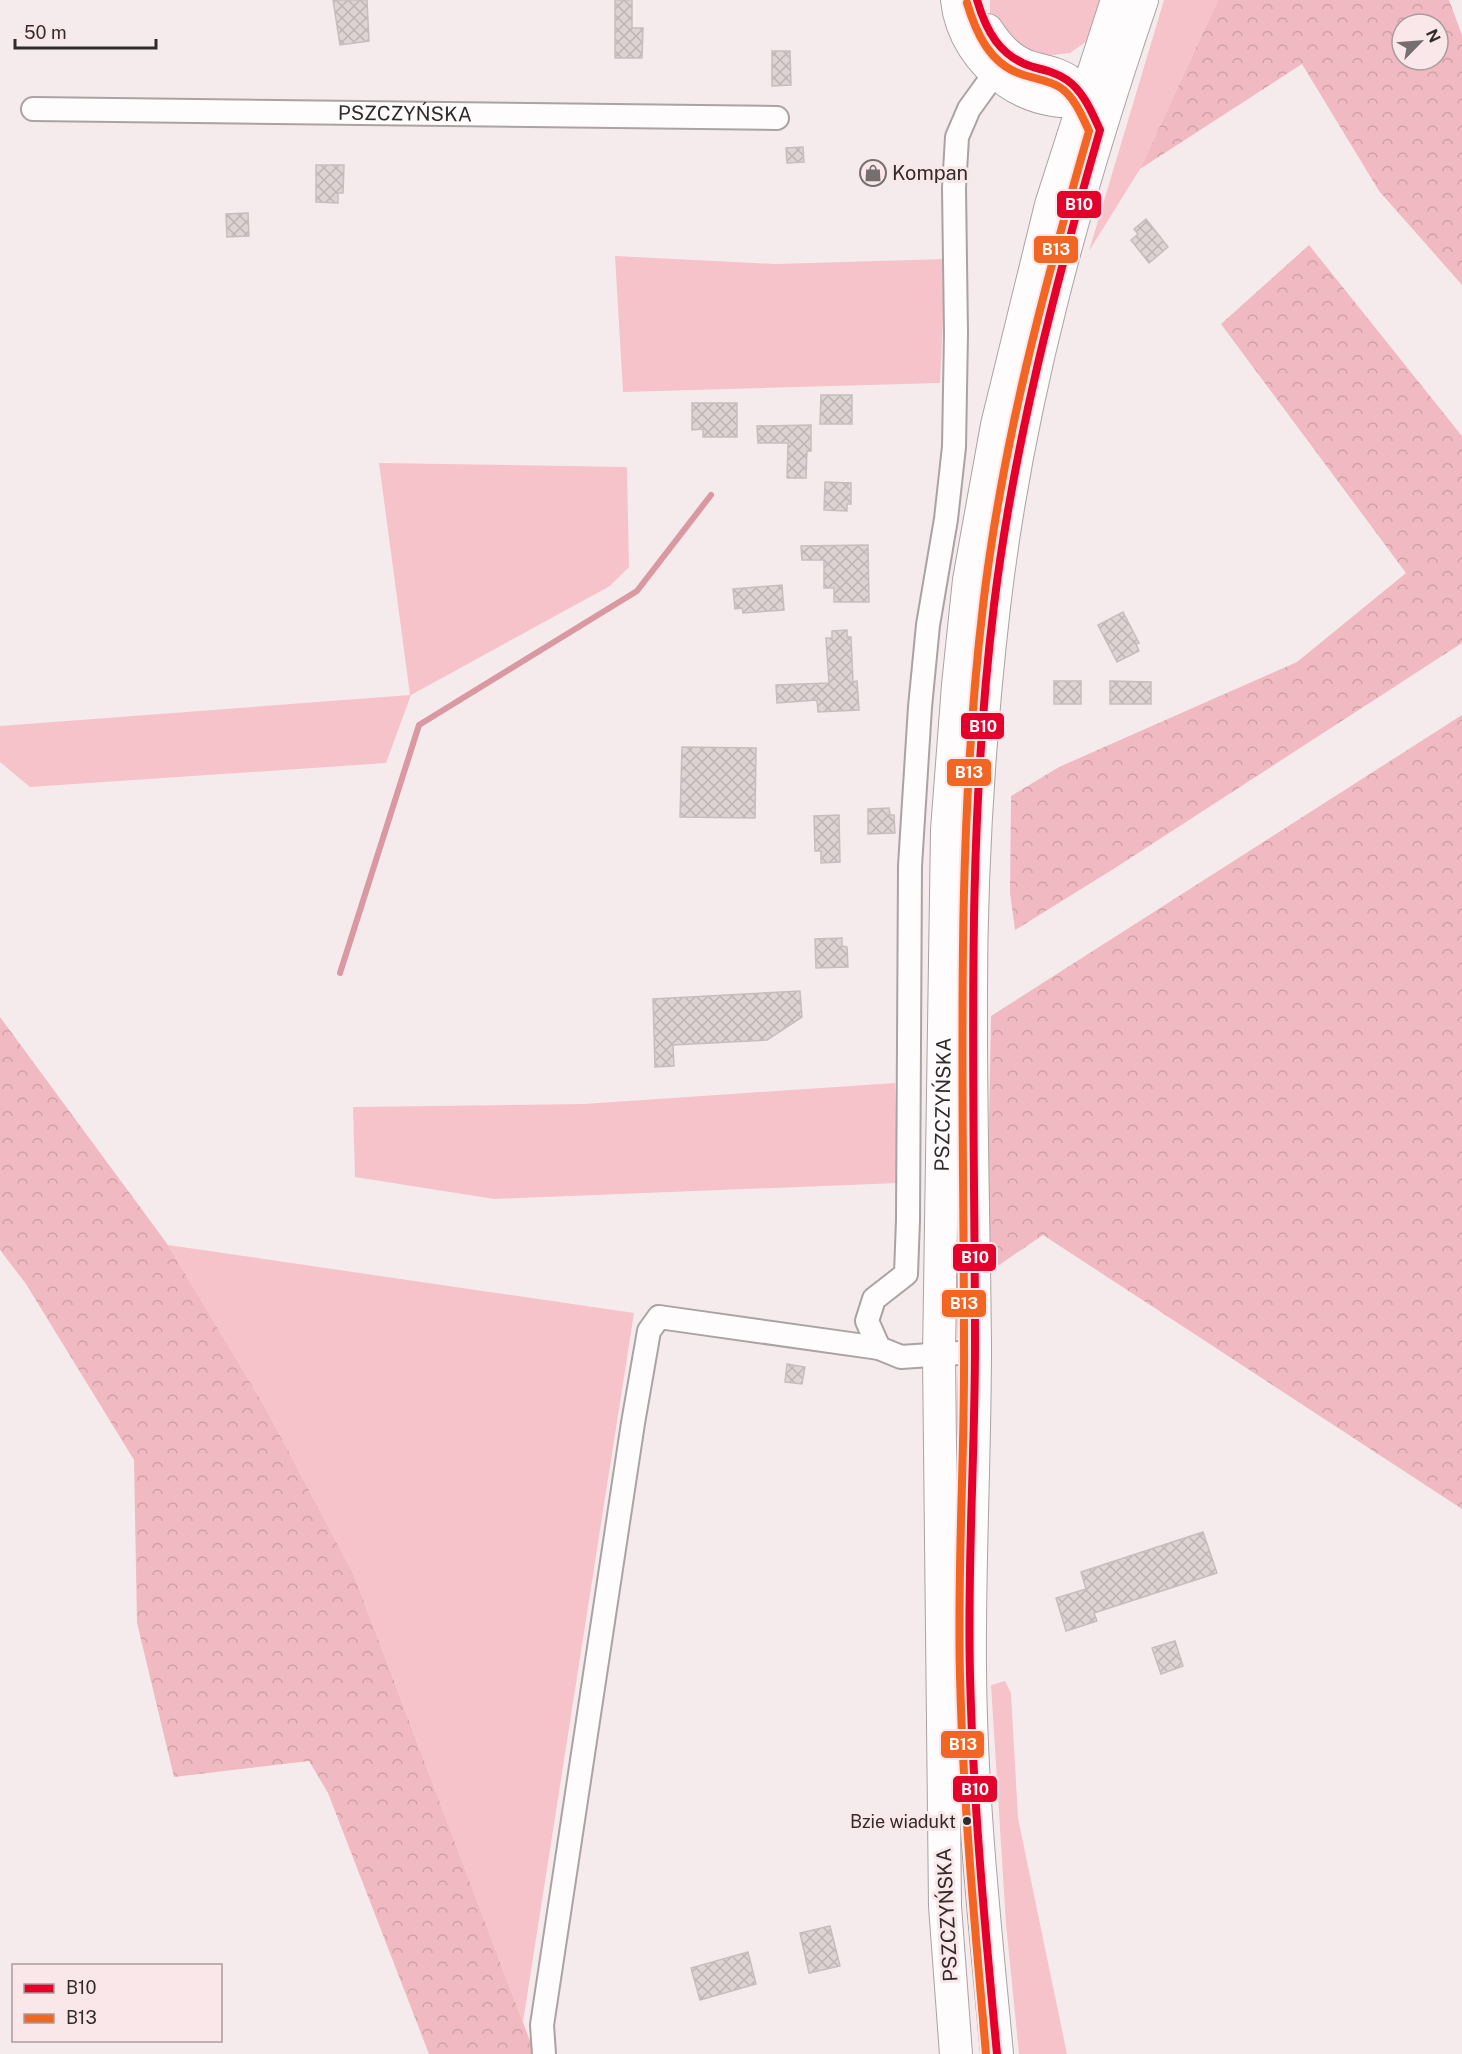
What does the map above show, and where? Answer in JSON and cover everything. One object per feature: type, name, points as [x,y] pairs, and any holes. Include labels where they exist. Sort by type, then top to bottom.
[{"type":"main road","name":"PSZCZYŃSKA","points":[[956,2054],[945,1906],[939,1356],[947,830],[969,580],[997,425],[1040,249],[1062,167],[1084,99],[1066,102],[1039,82],[1014,86],[995,73],[967,38],[957,0]]},
{"type":"main road","name":"PSZCZYŃSKA","points":[[977,0],[983,24],[998,47],[1013,59],[1029,67],[1039,82],[1058,138],[1062,167]]},
{"type":"main road","points":[[1100,130],[1084,99],[1117,0]]},
{"type":"main road","name":"PSZCZYŃSKA","points":[[997,2054],[974,1792],[970,1671],[975,1352],[971,1021],[977,794],[993,615],[1015,474],[1037,360],[1062,258],[1113,87],[1142,0]]},
{"type":"main road","points":[[1039,82],[1065,64],[1082,56],[1105,36]]},
{"type":"main road","points":[[1084,99],[1100,95],[1113,87]]},
{"type":"street","points":[[879,1348],[867,1321],[873,1299],[906,1274],[909,1220],[910,866],[927,637],[946,519],[954,447],[956,333],[954,188],[957,137],[969,109],[995,73]]},
{"type":"street","name":"PSZCZYŃSKA","points":[[33,109],[777,118]]},
{"type":"street","points":[[544,2054],[542,2025],[649,1331],[659,1317],[879,1348],[901,1357],[975,1352]]},
{"type":"shaded area","points":[[990,0],[1103,0],[1087,41],[1070,53],[1044,56],[1012,47],[990,14]]},
{"type":"shaded area","points":[[1164,0],[1218,0],[1140,169],[1089,251]]},
{"type":"shaded area","points":[[615,256],[776,264],[946,259],[940,383],[623,392]]},
{"type":"shaded area","points":[[379,463],[627,467],[629,567],[610,586],[411,695],[386,763],[30,787],[0,762],[0,726],[410,695]]},
{"type":"shaded area","points":[[895,1083],[898,1183],[494,1199],[355,1177],[353,1107],[584,1104]]},
{"type":"shaded area","points":[[168,1245],[634,1313],[523,2022],[354,1575],[265,1407]]},
{"type":"shaded area","points":[[1005,1681],[1011,1693],[1018,1818],[1067,2054],[1019,2054],[1006,1924],[991,1685]]},
{"type":"green space","points":[[1218,0],[1449,0],[1462,35],[1462,285],[1379,191],[1302,64],[1140,169]]},
{"type":"green space","points":[[1309,245],[1462,436],[1462,643],[1115,868],[1015,930],[1010,893],[1011,796],[1059,767],[1297,662],[1406,573],[1221,324]]},
{"type":"green space","points":[[1462,715],[1462,1509],[1043,1235],[986,1274],[991,1016]]},
{"type":"green space","points":[[0,1017],[168,1245],[265,1407],[354,1575],[535,2054],[429,2054],[328,1793],[309,1761],[174,1777],[137,1623],[134,1460],[26,1284],[0,1250]]},
{"type":"building","points":[[333,0],[367,0],[369,41],[340,45]]},
{"type":"building","points":[[615,0],[632,0],[632,28],[643,28],[642,58],[615,58]]},
{"type":"building","points":[[772,51],[790,51],[791,85],[772,86]]},
{"type":"building","points":[[803,147],[804,162],[787,163],[786,148]]},
{"type":"building","points":[[316,165],[344,165],[343,193],[338,193],[338,203],[316,202]]},
{"type":"building","points":[[248,213],[249,236],[227,237],[226,214]]},
{"type":"building","points":[[1146,219],[1168,247],[1149,263],[1131,240],[1138,234],[1134,229]]},
{"type":"building","points":[[821,395],[852,395],[852,424],[820,424]]},
{"type":"building","points":[[692,403],[737,403],[737,437],[703,437],[703,429],[692,430]]},
{"type":"building","points":[[811,425],[811,451],[807,451],[806,478],[787,478],[788,443],[758,443],[757,426]]},
{"type":"building","points":[[825,482],[851,483],[851,504],[847,504],[847,511],[824,510]]},
{"type":"building","points":[[868,545],[869,602],[834,602],[834,588],[824,588],[824,560],[802,560],[801,546]]},
{"type":"building","points":[[782,585],[784,610],[743,613],[742,608],[735,609],[733,589]]},
{"type":"building","points":[[1123,612],[1139,643],[1136,644],[1139,651],[1117,662],[1098,625]]},
{"type":"building","points":[[847,630],[847,637],[851,637],[853,682],[857,681],[859,710],[818,712],[817,700],[777,703],[776,685],[829,683],[826,638],[832,638],[832,631]]},
{"type":"building","points":[[1054,681],[1081,681],[1081,704],[1054,704]]},
{"type":"building","points":[[1110,681],[1151,682],[1151,704],[1110,704]]},
{"type":"building","points":[[682,747],[756,748],[755,818],[680,817]]},
{"type":"building","points":[[889,808],[890,815],[894,815],[895,833],[868,834],[868,809]]},
{"type":"building","points":[[839,815],[840,862],[821,863],[821,851],[815,851],[814,816]]},
{"type":"building","points":[[842,938],[842,946],[847,947],[848,967],[816,968],[815,939]]},
{"type":"building","points":[[800,991],[802,1017],[767,1040],[673,1045],[674,1066],[655,1067],[653,999]]},
{"type":"building","points":[[787,1364],[805,1367],[802,1384],[785,1382]]},
{"type":"building","points":[[1203,1532],[1217,1573],[1094,1613],[1097,1621],[1066,1631],[1056,1598],[1086,1589],[1081,1572]]},
{"type":"building","points":[[1175,1641],[1183,1666],[1161,1674],[1152,1648]]},
{"type":"building","points":[[830,1926],[840,1966],[809,1973],[800,1933]]},
{"type":"building","points":[[748,1952],[756,1984],[700,2000],[691,1968]]},
{"type":"waterway","points":[[340,973],[419,725],[637,591],[711,495]]},
{"type":"transit line","name":"B10","points":[[977,0],[990,32],[1003,50],[1021,63],[1055,74],[1073,85],[1087,103],[1100,130],[1052,306],[1024,425],[1013,484],[994,605],[978,789],[973,974],[975,1344],[969,1634],[977,1818],[997,2054]]},
{"type":"transit line","name":"B13","points":[[967,3],[980,36],[993,55],[1010,69],[1061,88],[1074,102],[1089,131],[1026,366],[1001,485],[983,606],[968,790],[964,882],[962,1067],[964,1386],[959,1634],[967,1818],[986,2054]]},
{"type":"place","name":"Kompan","points":[[873,173]]},
{"type":"place","name":"Bzie wiadukt","points":[[967,1821]]}]
